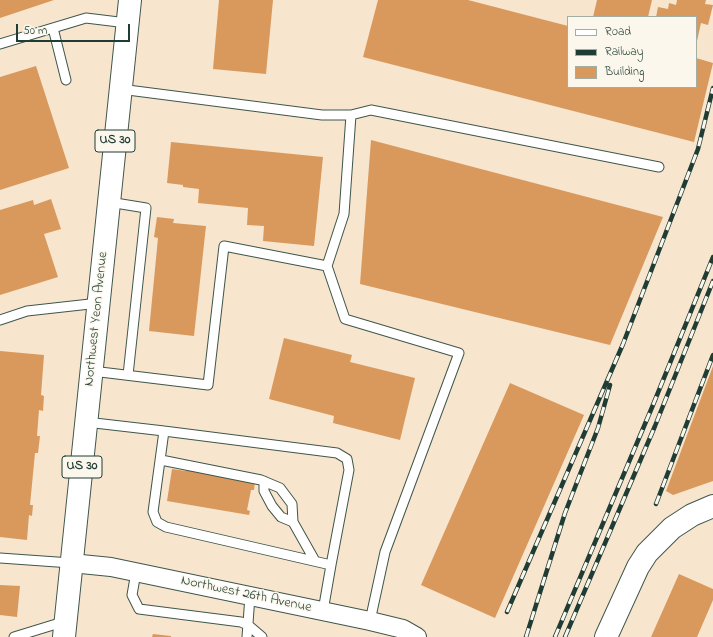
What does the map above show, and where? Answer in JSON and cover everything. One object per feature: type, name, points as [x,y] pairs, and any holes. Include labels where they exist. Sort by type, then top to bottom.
[{"type":"main road","name":"Northwest Yeon Avenue","points":[[65,629],[130,0]]},
{"type":"main road","points":[[606,637],[638,567],[658,540],[672,528],[692,515],[713,506]]},
{"type":"street","name":"Northwest 26th Avenue","points":[[71,563],[111,567],[370,621],[403,629],[417,637]]},
{"type":"lane","points":[[0,44],[86,18],[127,23]]},
{"type":"lane","points":[[53,28],[66,80]]},
{"type":"lane","points":[[120,89],[322,114],[351,115],[371,110],[659,167]]},
{"type":"lane","points":[[351,115],[344,214],[327,266],[345,318],[459,353],[385,552],[370,621]]},
{"type":"lane","points":[[109,202],[146,208],[128,376]]},
{"type":"lane","points":[[92,371],[208,385],[224,246],[327,266]]},
{"type":"lane","points":[[0,320],[27,311],[99,303]]},
{"type":"lane","points":[[86,422],[337,453],[347,459],[349,470],[323,611]]},
{"type":"lane","points":[[164,431],[153,512],[157,522],[166,528],[331,565]]},
{"type":"lane","points":[[161,460],[264,481],[280,488],[287,495],[292,504],[293,522],[315,561]]},
{"type":"lane","points":[[264,481],[264,491],[272,506],[281,517],[293,522]]},
{"type":"lane","points":[[0,558],[71,563]]},
{"type":"lane","points":[[136,572],[132,595],[139,609],[240,622],[248,625],[262,637]]},
{"type":"lane","points":[[247,637],[250,596]]},
{"type":"lane","points":[[14,637],[65,629]]},
{"type":"building","points":[[0,0],[54,0],[0,18]]},
{"type":"building","points":[[219,0],[273,0],[266,74],[213,69]]},
{"type":"building","points":[[378,0],[468,0],[567,26],[567,88],[697,88],[697,58],[713,63],[694,142],[363,57]]},
{"type":"building","points":[[597,0],[652,0],[648,16],[593,16]]},
{"type":"building","points":[[677,0],[706,0],[705,4],[713,5],[708,25],[701,23],[697,41],[697,16],[656,16],[658,7],[668,9],[669,3],[676,5]]},
{"type":"building","points":[[36,66],[69,168],[0,190],[0,77]]},
{"type":"building","points":[[371,140],[663,217],[610,345],[360,284]]},
{"type":"building","points":[[171,142],[323,157],[314,246],[263,241],[264,226],[247,225],[248,208],[198,203],[199,189],[167,183]]},
{"type":"building","points":[[51,199],[61,229],[44,234],[58,277],[0,295],[0,210],[33,200],[34,205]]},
{"type":"building","points":[[157,217],[174,219],[173,223],[206,226],[194,336],[149,331],[158,238],[154,237]]},
{"type":"building","points":[[284,338],[352,355],[350,362],[415,378],[400,440],[333,423],[334,416],[269,399]]},
{"type":"building","points":[[0,351],[44,355],[41,395],[44,396],[43,411],[39,410],[37,436],[40,436],[38,453],[35,453],[30,505],[33,505],[32,516],[29,515],[27,540],[0,537]]},
{"type":"building","points":[[713,366],[713,481],[673,495],[666,491]]},
{"type":"building","points":[[510,383],[584,415],[495,618],[421,585]]},
{"type":"building","points":[[172,469],[186,471],[186,469],[255,481],[254,490],[251,490],[247,510],[250,511],[249,515],[167,501]]},
{"type":"building","points":[[679,574],[713,589],[713,600],[697,637],[651,637]]},
{"type":"building","points":[[0,585],[20,586],[17,617],[0,615]]},
{"type":"building","points":[[153,634],[171,636],[171,637],[152,637]]},
{"type":"railway","points":[[507,612],[623,344],[698,149],[713,88]]},
{"type":"railway","points":[[555,637],[653,405],[713,257]]},
{"type":"railway","points":[[565,637],[655,426],[713,281]]},
{"type":"railway","points":[[656,504],[713,355]]},
{"type":"railway","points":[[526,637],[565,513],[598,428],[610,385]]}]
